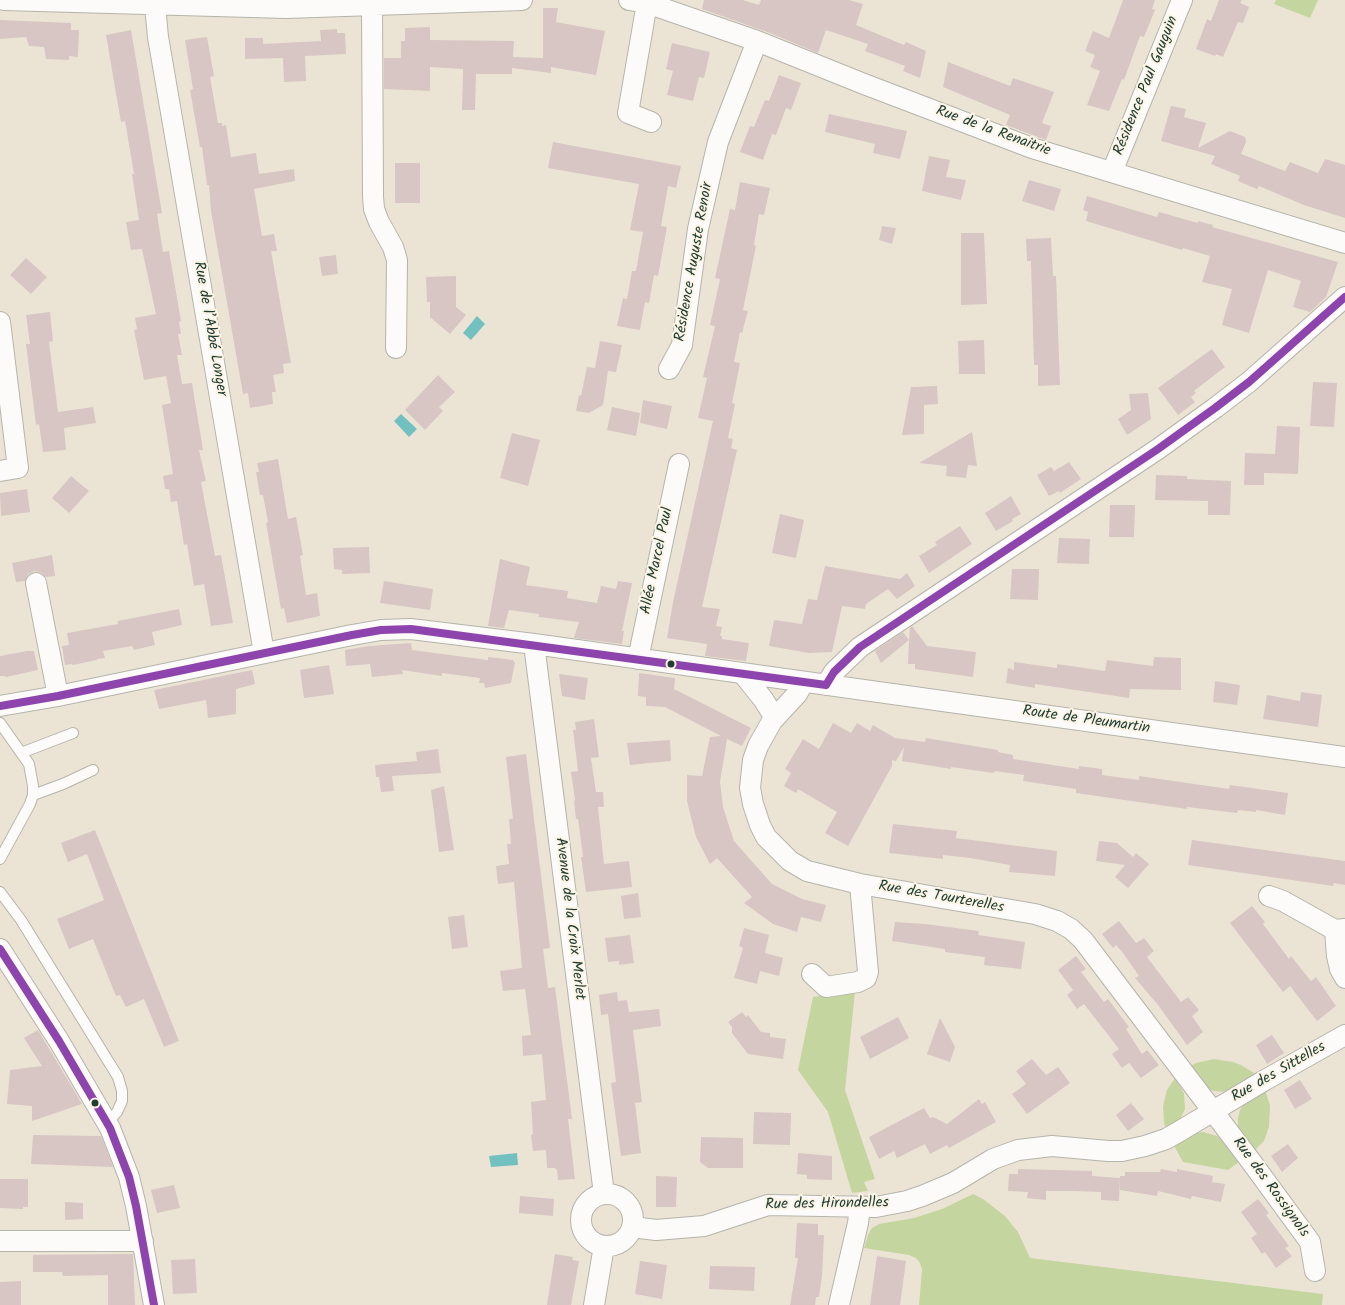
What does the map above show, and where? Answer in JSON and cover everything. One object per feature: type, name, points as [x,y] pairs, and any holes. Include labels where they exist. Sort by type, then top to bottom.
[{"type":"street","points":[[4,0],[155,5],[210,4],[286,8],[522,0]]},
{"type":"street","name":"Résidence Paul Gauguin","points":[[1112,172],[1182,0]]},
{"type":"street","name":"Rue de la Renaitrie","points":[[651,122],[628,113],[638,1],[757,40],[864,84],[1032,148],[1345,243]]},
{"type":"street","name":"Rue de l’Abbé Longer","points":[[155,5],[158,37],[264,653]]},
{"type":"street","points":[[372,5],[373,196],[374,209],[393,247],[396,260],[396,348]]},
{"type":"street","name":"Résidence Auguste Renoir","points":[[669,369],[682,345],[698,230],[718,142],[757,40]]},
{"type":"street","points":[[826,685],[834,672],[860,647],[1158,449],[1215,408],[1249,382],[1345,297]]},
{"type":"street","points":[[0,322],[18,468],[0,471]]},
{"type":"street","name":"Allée Marcel Paul","points":[[638,659],[679,464]]},
{"type":"street","points":[[36,583],[58,696]]},
{"type":"street","name":"Route de Pleumartin","points":[[0,706],[58,696],[352,635],[381,630],[411,629],[534,644],[1345,757]]},
{"type":"street","name":"Avenue de la Croix Merlet","points":[[534,644],[604,1194]]},
{"type":"street","points":[[743,674],[775,718]]},
{"type":"street","name":"Rue des Tourterelles","points":[[804,682],[797,694],[775,718],[758,746],[753,760],[750,788],[753,804],[766,837],[790,861],[807,871],[860,884],[1035,914],[1056,921],[1071,929],[1083,940],[1213,1111]]},
{"type":"street","points":[[812,974],[826,987],[858,982],[866,978],[868,972],[860,884]]},
{"type":"street","points":[[1269,896],[1283,901],[1340,930],[1337,956],[1340,969],[1345,978]]},
{"type":"street","points":[[0,948],[6,970],[108,1122],[129,1177],[154,1305]]},
{"type":"street","name":"Rue des Sittelles","points":[[1213,1111],[1345,1035]]},
{"type":"street","name":"Rue des Hirondelles","points":[[632,1227],[656,1230],[698,1227],[768,1205],[876,1207],[891,1205],[922,1196],[952,1183],[993,1159],[1018,1150],[1052,1146],[1122,1151],[1166,1139],[1213,1111]]},
{"type":"street","name":"Rue des Rossignols","points":[[1213,1111],[1310,1242],[1315,1271]]},
{"type":"street","points":[[604,1194],[619,1196],[628,1203],[632,1212],[632,1227],[628,1236],[622,1242],[613,1246],[595,1244],[583,1230],[581,1222],[582,1213],[592,1198],[604,1194]]},
{"type":"street","points":[[838,1305],[858,1223],[860,1207]]},
{"type":"street","points":[[0,1241],[143,1241]]},
{"type":"street","points":[[594,1305],[604,1246]]},
{"type":"lane","points":[[0,723],[29,764],[33,795],[0,859]]},
{"type":"lane","points":[[21,753],[73,733]]},
{"type":"lane","points":[[33,795],[93,770]]},
{"type":"lane","points":[[0,892],[21,920],[118,1077],[122,1090],[122,1101],[117,1112],[108,1122]]},
{"type":"green space","points":[[1276,0],[1318,0],[1310,18],[1274,4]]},
{"type":"green space","points":[[855,991],[845,1090],[875,1179],[864,1182],[868,1191],[852,1193],[828,1112],[798,1070],[813,997]]},
{"type":"green space","points":[[1214,1059],[1241,1065],[1254,1073],[1258,1078],[1226,1092],[1208,1089],[1189,1067],[1196,1063]]},
{"type":"green space","points":[[1175,1078],[1184,1093],[1185,1109],[1178,1123],[1167,1131],[1164,1123],[1163,1106],[1167,1090]]},
{"type":"green space","points":[[1265,1090],[1270,1105],[1269,1127],[1264,1141],[1254,1151],[1241,1134],[1238,1118],[1244,1104]]},
{"type":"green space","points":[[1203,1132],[1217,1136],[1222,1140],[1239,1162],[1228,1170],[1183,1162],[1173,1144],[1195,1133]]},
{"type":"green space","points":[[973,1194],[983,1199],[1005,1216],[1018,1232],[1030,1258],[1323,1294],[1322,1305],[919,1305],[922,1270],[920,1263],[916,1258],[909,1255],[864,1248],[868,1235],[872,1228],[879,1224],[914,1218],[942,1209]]},
{"type":"water","points":[[477,316],[485,324],[471,340],[463,333]]},
{"type":"water","points":[[401,414],[417,429],[409,437],[394,421]]},
{"type":"water","points":[[517,1153],[518,1165],[491,1167],[489,1156]]},
{"type":"building","points":[[704,0],[743,0],[759,5],[761,0],[849,0],[863,4],[856,25],[904,45],[906,42],[926,51],[920,78],[903,71],[905,66],[865,51],[868,44],[826,30],[818,53],[770,33],[702,9]]},
{"type":"building","points":[[1123,0],[1155,0],[1152,9],[1155,10],[1144,37],[1140,36],[1124,80],[1122,79],[1109,111],[1087,105],[1100,71],[1090,67],[1095,55],[1085,51],[1093,31],[1109,38]]},
{"type":"building","points":[[1219,0],[1242,0],[1240,3],[1249,7],[1243,23],[1238,22],[1223,57],[1196,49],[1207,19],[1211,21]]},
{"type":"building","points":[[543,8],[558,8],[556,22],[605,31],[596,75],[551,67],[551,73],[512,68],[512,74],[476,74],[475,110],[462,110],[463,69],[430,67],[430,91],[384,89],[384,58],[401,58],[401,41],[405,41],[405,28],[430,27],[430,40],[514,41],[513,57],[543,58]]},
{"type":"building","points":[[0,20],[71,23],[71,30],[79,30],[78,57],[69,56],[69,60],[46,59],[44,47],[29,46],[26,37],[0,39]]},
{"type":"building","points":[[337,29],[337,33],[345,33],[346,54],[305,56],[306,81],[284,82],[283,58],[245,59],[245,38],[263,38],[263,44],[321,41],[320,30]]},
{"type":"building","points":[[131,30],[162,213],[157,214],[163,252],[169,251],[181,321],[179,322],[181,334],[178,334],[182,355],[177,355],[182,384],[192,383],[203,450],[199,450],[206,481],[201,482],[215,556],[221,555],[233,623],[211,626],[204,584],[194,586],[187,544],[184,545],[177,501],[171,502],[169,489],[165,489],[163,476],[173,474],[162,405],[171,403],[166,376],[144,380],[134,330],[137,329],[135,318],[156,314],[142,249],[131,250],[126,222],[139,220],[132,174],[134,174],[125,121],[121,122],[106,35]]},
{"type":"building","points":[[207,37],[214,76],[210,77],[218,123],[222,123],[222,126],[226,125],[231,157],[256,153],[259,174],[294,169],[295,181],[254,189],[262,236],[274,234],[277,251],[271,251],[291,363],[283,364],[284,373],[273,375],[276,392],[272,392],[273,404],[250,408],[248,393],[243,394],[211,211],[209,185],[207,185],[202,147],[200,147],[190,90],[193,89],[185,40]]},
{"type":"building","points":[[672,43],[710,52],[704,78],[699,77],[693,101],[667,95],[673,71],[666,69]]},
{"type":"building","points":[[948,62],[1010,86],[1013,78],[1054,92],[1042,123],[1051,126],[1046,140],[1006,125],[1010,115],[943,87]]},
{"type":"building","points":[[779,75],[801,83],[791,110],[786,108],[776,135],[772,134],[763,160],[740,152],[750,126],[754,127],[765,100],[769,101]]},
{"type":"building","points":[[1171,106],[1186,109],[1184,117],[1206,123],[1198,148],[1230,131],[1245,137],[1246,142],[1241,154],[1285,171],[1290,162],[1318,173],[1325,159],[1345,165],[1345,218],[1304,205],[1259,186],[1257,189],[1238,181],[1240,176],[1211,164],[1215,156],[1161,141]]},
{"type":"building","points":[[829,114],[907,131],[900,159],[873,153],[875,144],[825,132]]},
{"type":"building","points":[[553,142],[681,166],[676,188],[668,186],[661,226],[667,227],[658,276],[654,275],[649,303],[645,302],[640,330],[617,326],[623,298],[627,299],[632,271],[636,271],[643,232],[630,230],[639,184],[548,168]]},
{"type":"building","points":[[929,156],[950,160],[946,177],[966,180],[961,200],[922,191]]},
{"type":"building","points":[[395,163],[420,163],[420,203],[395,203]]},
{"type":"building","points":[[1029,180],[1061,189],[1054,211],[1022,201]]},
{"type":"building","points":[[740,182],[770,188],[764,215],[759,214],[754,245],[756,246],[743,310],[748,311],[742,333],[740,332],[734,362],[740,363],[732,403],[735,404],[728,438],[733,439],[731,448],[737,450],[702,607],[720,609],[716,626],[722,627],[720,636],[722,636],[722,639],[749,643],[746,661],[705,656],[707,644],[667,638],[673,602],[713,421],[698,418],[707,378],[703,377],[715,326],[710,325],[720,279],[715,278],[730,209],[735,210]]},
{"type":"building","points":[[1087,196],[1157,217],[1159,212],[1198,223],[1198,221],[1213,225],[1212,227],[1338,262],[1326,297],[1310,312],[1293,307],[1301,281],[1268,270],[1249,333],[1222,325],[1232,289],[1202,282],[1210,256],[1183,248],[1182,250],[1086,221],[1088,212],[1083,210]]},
{"type":"building","points":[[882,226],[896,228],[892,244],[879,240]]},
{"type":"building","points":[[961,233],[984,233],[987,304],[961,305]]},
{"type":"building","points":[[1051,238],[1053,276],[1056,276],[1060,385],[1038,386],[1038,365],[1034,365],[1031,261],[1027,261],[1026,239]]},
{"type":"building","points":[[336,255],[338,274],[322,276],[319,257]]},
{"type":"building","points":[[26,258],[47,277],[31,294],[10,275]]},
{"type":"building","points":[[456,276],[456,307],[466,315],[450,334],[430,317],[426,277]]},
{"type":"building","points":[[50,312],[53,341],[49,342],[58,412],[93,407],[96,423],[64,428],[66,450],[43,452],[39,424],[36,425],[26,344],[30,344],[26,315]]},
{"type":"building","points":[[984,340],[985,374],[959,374],[958,341]]},
{"type":"building","points":[[600,341],[622,345],[616,372],[608,371],[603,405],[589,413],[576,411],[587,367],[595,368]]},
{"type":"building","points":[[1212,349],[1225,367],[1194,391],[1196,393],[1191,397],[1195,402],[1178,415],[1158,388]]},
{"type":"building","points":[[438,375],[455,392],[439,407],[443,411],[425,430],[405,410]]},
{"type":"building","points":[[1313,382],[1337,383],[1334,427],[1310,426]]},
{"type":"building","points":[[937,386],[938,404],[924,405],[924,434],[902,435],[911,387]]},
{"type":"building","points":[[1148,393],[1151,419],[1127,435],[1118,419],[1131,410],[1129,394]]},
{"type":"building","points":[[643,400],[672,406],[667,429],[640,423]]},
{"type":"building","points":[[612,407],[640,413],[636,436],[607,430]]},
{"type":"building","points":[[1277,426],[1300,427],[1298,474],[1264,473],[1264,485],[1244,485],[1245,453],[1275,454]]},
{"type":"building","points":[[972,432],[977,466],[968,465],[966,478],[946,476],[947,466],[919,463]]},
{"type":"building","points":[[512,433],[540,440],[528,486],[500,478]]},
{"type":"building","points":[[278,459],[288,519],[296,517],[303,555],[300,556],[306,595],[317,593],[320,616],[287,623],[284,608],[281,609],[266,523],[268,522],[256,472],[259,472],[257,463]]},
{"type":"building","points":[[1069,462],[1081,479],[1060,493],[1059,491],[1049,496],[1037,475],[1051,467],[1054,471]]},
{"type":"building","points":[[1156,475],[1187,476],[1187,479],[1231,481],[1230,515],[1208,515],[1208,501],[1155,500]]},
{"type":"building","points":[[71,476],[89,491],[69,513],[52,498]]},
{"type":"building","points":[[27,489],[30,512],[1,516],[0,493]]},
{"type":"building","points":[[1011,496],[1021,514],[996,531],[985,513]]},
{"type":"building","points":[[1110,505],[1135,505],[1134,537],[1109,537]]},
{"type":"building","points":[[780,514],[804,520],[796,558],[772,553]]},
{"type":"building","points":[[960,526],[972,544],[929,573],[919,556],[937,545],[935,542]]},
{"type":"building","points":[[1059,538],[1090,539],[1089,564],[1057,563]]},
{"type":"building","points":[[369,547],[370,573],[342,574],[342,570],[334,569],[333,548]]},
{"type":"building","points":[[52,555],[55,576],[46,577],[40,572],[34,571],[28,574],[25,581],[16,582],[12,563]]},
{"type":"building","points":[[500,559],[530,567],[526,585],[568,591],[567,598],[597,603],[601,586],[616,589],[618,581],[632,583],[622,631],[624,631],[622,644],[574,638],[579,622],[539,617],[539,614],[509,610],[504,628],[488,626]]},
{"type":"building","points":[[825,566],[900,579],[907,573],[915,586],[897,599],[888,589],[866,604],[865,609],[842,606],[832,652],[809,653],[769,646],[774,620],[802,624],[808,599],[817,600]]},
{"type":"building","points":[[1012,569],[1039,569],[1038,600],[1010,599]]},
{"type":"building","points":[[384,581],[433,589],[430,610],[380,603]]},
{"type":"building","points":[[179,609],[182,625],[152,632],[155,645],[134,650],[132,646],[103,651],[105,658],[65,665],[62,646],[69,645],[67,633],[118,624],[118,621]]},
{"type":"building","points":[[912,626],[927,646],[976,652],[973,677],[915,669],[915,664],[908,664],[910,628]]},
{"type":"building","points":[[903,632],[909,640],[881,663],[875,651]]},
{"type":"building","points":[[411,643],[412,650],[488,660],[488,657],[514,660],[511,683],[485,688],[484,683],[479,683],[480,678],[442,673],[442,676],[402,670],[403,674],[372,677],[370,664],[346,666],[345,650]]},
{"type":"building","points":[[34,651],[38,670],[6,677],[0,676],[0,656]]},
{"type":"building","points":[[1154,657],[1181,658],[1181,690],[1130,689],[1129,698],[1035,684],[1035,688],[1006,683],[1008,668],[1014,670],[1014,662],[1057,668],[1057,664],[1105,671],[1107,660],[1153,666]]},
{"type":"building","points":[[329,665],[334,694],[304,698],[300,670]]},
{"type":"building","points":[[252,670],[255,684],[236,689],[236,714],[208,718],[206,700],[159,709],[154,690]]},
{"type":"building","points":[[639,673],[675,678],[674,689],[751,728],[742,746],[727,739],[720,782],[723,807],[734,841],[772,884],[802,899],[826,905],[821,922],[801,917],[797,932],[773,924],[744,903],[752,897],[717,858],[710,864],[696,837],[687,801],[687,775],[702,776],[710,737],[721,736],[665,707],[646,706],[646,697],[638,696]]},
{"type":"building","points":[[559,674],[588,678],[585,700],[562,696]]},
{"type":"building","points":[[1215,681],[1240,685],[1237,705],[1213,702]]},
{"type":"building","points":[[1301,692],[1322,695],[1318,727],[1263,719],[1267,695],[1300,701]]},
{"type":"building","points":[[594,719],[599,757],[591,758],[596,792],[603,792],[604,807],[598,807],[604,864],[629,861],[632,887],[586,892],[571,772],[578,771],[573,730],[576,730],[575,722]]},
{"type":"building","points":[[833,723],[851,733],[857,723],[870,731],[873,725],[895,738],[925,742],[926,738],[998,750],[998,752],[1013,755],[1013,759],[1079,769],[1079,766],[1102,769],[1102,775],[1139,780],[1139,776],[1229,789],[1230,785],[1288,793],[1285,815],[1256,810],[1256,812],[1238,810],[1237,813],[1187,807],[1187,809],[1076,793],[1076,789],[1023,781],[1024,775],[951,767],[951,769],[902,761],[904,747],[896,761],[892,760],[892,766],[848,846],[825,833],[837,812],[798,789],[796,793],[784,786],[791,773],[785,769],[803,739],[819,749]]},
{"type":"building","points":[[670,740],[671,761],[630,765],[627,743]]},
{"type":"building","points":[[438,749],[441,773],[392,776],[394,791],[381,792],[379,777],[376,777],[375,765],[417,761],[416,752]]},
{"type":"building","points":[[526,754],[550,948],[543,949],[548,988],[555,987],[572,1119],[568,1119],[575,1179],[558,1180],[557,1170],[555,1168],[547,1168],[546,1150],[533,1151],[531,1102],[546,1100],[542,1054],[523,1056],[522,1036],[531,1035],[525,989],[503,991],[500,971],[522,968],[514,882],[498,884],[496,866],[509,864],[507,844],[511,844],[509,819],[513,819],[506,757]]},
{"type":"building","points":[[444,786],[454,850],[439,852],[431,790]]},
{"type":"building","points":[[893,824],[957,831],[956,838],[1057,851],[1055,876],[1009,872],[1010,865],[970,858],[943,855],[943,859],[889,853]]},
{"type":"building","points":[[95,830],[179,1041],[164,1047],[144,999],[126,1007],[120,995],[116,996],[93,939],[69,949],[57,919],[104,900],[87,854],[68,862],[61,843]]},
{"type":"building","points":[[1192,840],[1345,861],[1345,885],[1334,883],[1333,886],[1188,865]]},
{"type":"building","points":[[1099,841],[1117,843],[1133,857],[1136,853],[1149,864],[1128,888],[1115,877],[1125,865],[1096,861]]},
{"type":"building","points":[[638,893],[641,917],[624,919],[621,896]]},
{"type":"building","points":[[1252,906],[1265,922],[1263,924],[1289,959],[1291,956],[1311,981],[1316,977],[1336,1006],[1317,1021],[1290,986],[1283,992],[1230,923]]},
{"type":"building","points":[[464,915],[468,947],[452,949],[448,917]]},
{"type":"building","points":[[1119,921],[1136,943],[1144,938],[1154,951],[1147,957],[1181,1002],[1188,997],[1199,1010],[1192,1016],[1203,1032],[1187,1045],[1158,1005],[1135,978],[1139,976],[1123,953],[1116,945],[1113,948],[1102,934]]},
{"type":"building","points":[[895,922],[979,931],[978,935],[1025,942],[1021,969],[984,965],[985,957],[945,952],[945,949],[892,941]]},
{"type":"building","points":[[744,928],[769,935],[765,953],[783,958],[779,976],[760,971],[757,984],[734,978],[743,948],[739,946]]},
{"type":"building","points":[[630,935],[634,963],[619,965],[619,961],[608,962],[605,938]]},
{"type":"building","points":[[1076,956],[1086,969],[1081,972],[1104,1002],[1108,999],[1129,1027],[1126,1029],[1142,1054],[1147,1050],[1159,1065],[1141,1078],[1129,1063],[1122,1068],[1112,1054],[1119,1049],[1084,1004],[1077,1009],[1067,995],[1073,990],[1058,970]]},
{"type":"building","points":[[617,992],[618,1001],[627,1000],[629,1012],[659,1009],[661,1026],[633,1030],[642,1102],[635,1103],[641,1153],[621,1156],[611,1083],[616,1082],[608,1014],[601,1015],[599,995]]},
{"type":"building","points":[[742,1012],[746,1017],[748,1015],[761,1032],[770,1033],[770,1037],[786,1039],[783,1059],[748,1054],[732,1033],[732,1027],[728,1022]]},
{"type":"building","points":[[898,1017],[909,1038],[870,1059],[860,1037]]},
{"type":"building","points":[[940,1018],[955,1047],[950,1062],[927,1054]]},
{"type":"building","points":[[38,1030],[82,1104],[32,1121],[32,1106],[7,1104],[10,1070],[42,1066],[24,1038]]},
{"type":"building","points":[[1272,1035],[1284,1053],[1267,1064],[1256,1045]]},
{"type":"building","points":[[1032,1059],[1046,1075],[1058,1067],[1070,1083],[1027,1114],[1012,1094],[1026,1084],[1016,1071]]},
{"type":"building","points":[[1300,1080],[1312,1099],[1295,1109],[1284,1090]]},
{"type":"building","points":[[979,1099],[982,1104],[985,1102],[996,1122],[949,1148],[947,1145],[930,1154],[925,1144],[897,1158],[894,1151],[879,1159],[869,1137],[924,1108],[930,1118],[933,1117],[947,1124]]},
{"type":"building","points":[[1131,1103],[1144,1119],[1128,1131],[1116,1115]]},
{"type":"building","points":[[754,1112],[791,1113],[790,1145],[753,1144]]},
{"type":"building","points":[[33,1135],[101,1136],[113,1167],[31,1164]]},
{"type":"building","points":[[701,1137],[743,1138],[743,1168],[708,1168],[700,1162]]},
{"type":"building","points":[[1288,1144],[1298,1158],[1282,1172],[1271,1156]]},
{"type":"building","points":[[798,1153],[832,1156],[832,1180],[807,1179],[807,1175],[797,1174]]},
{"type":"building","points":[[1018,1169],[1092,1171],[1092,1176],[1120,1178],[1119,1201],[1101,1200],[1101,1192],[1074,1191],[1046,1191],[1046,1200],[1027,1198],[1028,1192],[1008,1191],[1009,1174],[1018,1174]]},
{"type":"building","points":[[1161,1169],[1177,1172],[1177,1169],[1213,1176],[1212,1182],[1225,1184],[1221,1202],[1192,1196],[1191,1199],[1158,1191],[1157,1196],[1120,1190],[1120,1176],[1125,1176],[1125,1172],[1160,1172]]},
{"type":"building","points":[[656,1176],[677,1177],[676,1207],[656,1207]]},
{"type":"building","points":[[0,1179],[28,1179],[28,1207],[23,1207],[23,1209],[0,1208]]},
{"type":"building","points":[[174,1185],[180,1208],[157,1213],[151,1190]]},
{"type":"building","points":[[520,1196],[554,1199],[553,1216],[519,1213]]},
{"type":"building","points":[[1258,1199],[1269,1213],[1266,1215],[1289,1246],[1285,1248],[1292,1256],[1276,1268],[1265,1252],[1262,1254],[1251,1238],[1257,1234],[1241,1212]]},
{"type":"building","points":[[65,1202],[83,1203],[83,1219],[65,1220]]},
{"type":"building","points":[[797,1223],[818,1224],[818,1235],[824,1235],[822,1276],[819,1297],[816,1297],[815,1305],[790,1305],[798,1258],[795,1258]]},
{"type":"building","points":[[133,1254],[135,1305],[108,1305],[108,1275],[63,1276],[62,1272],[33,1272],[33,1255]]},
{"type":"building","points":[[555,1254],[573,1257],[572,1260],[579,1261],[571,1305],[547,1305]]},
{"type":"building","points":[[877,1256],[906,1261],[900,1305],[870,1305]]},
{"type":"building","points":[[195,1259],[197,1293],[173,1294],[171,1260]]},
{"type":"building","points":[[640,1261],[667,1265],[662,1299],[635,1294]]},
{"type":"building","points":[[710,1266],[755,1267],[754,1291],[709,1289]]},
{"type":"building","points":[[21,1281],[21,1305],[0,1305],[0,1282]]},
{"type":"transit line","points":[[826,685],[834,672],[860,647],[1158,449],[1215,408],[1249,382],[1345,297]]},
{"type":"transit line","points":[[0,706],[58,696],[352,635],[381,630],[411,629],[826,685]]},
{"type":"transit line","points":[[0,949],[59,1041],[110,1128],[129,1177],[154,1305]]}]
